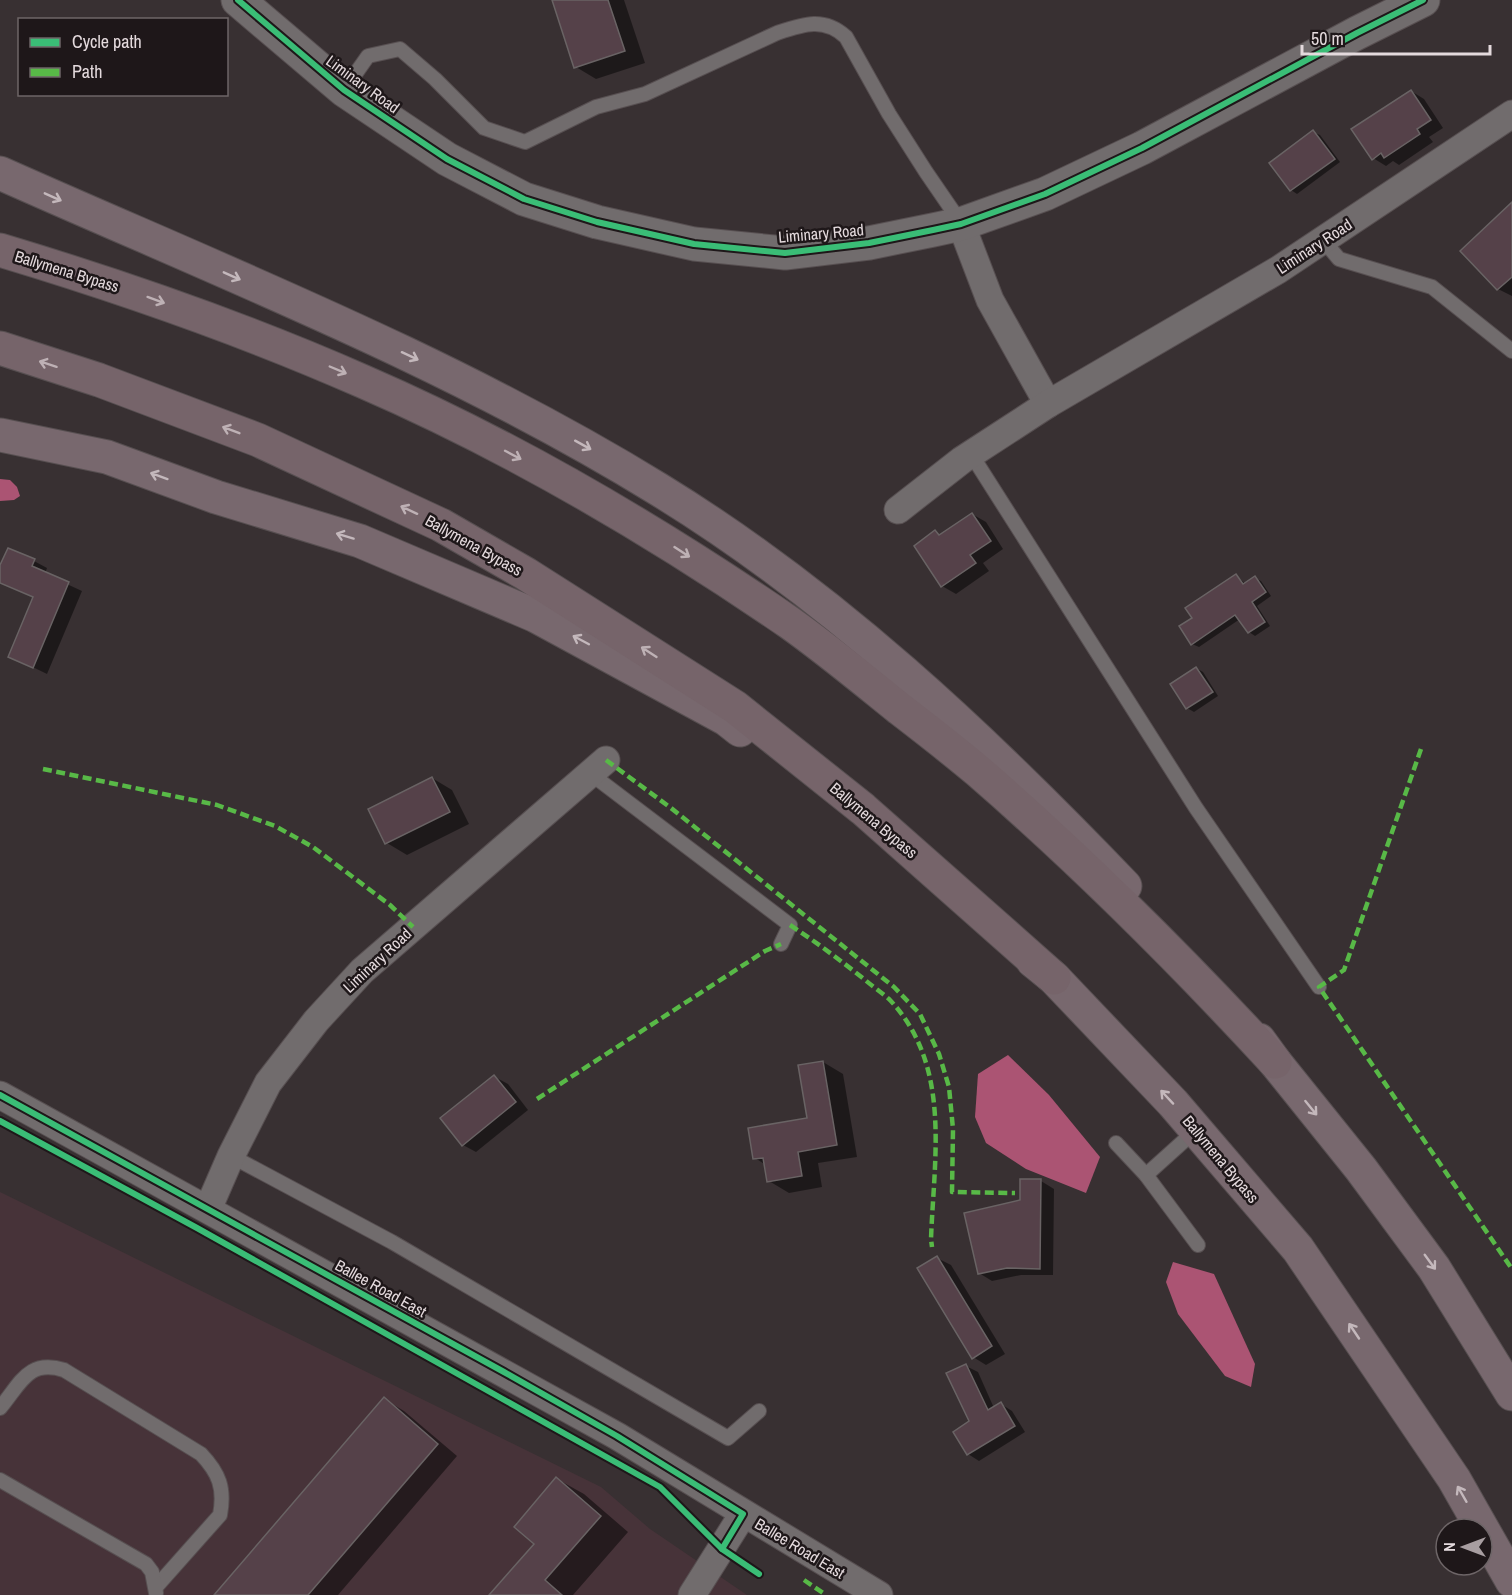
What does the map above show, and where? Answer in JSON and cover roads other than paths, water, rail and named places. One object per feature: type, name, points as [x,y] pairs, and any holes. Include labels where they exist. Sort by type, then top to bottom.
[{"type":"highway","points":[[0,173],[360,333],[500,400],[660,490],[732,537],[872,645],[1008,766],[1227,994],[1275,1062]]},
{"type":"highway","name":"Ballymena Bypass","points":[[0,250],[101,280],[273,343],[365,382],[460,427],[554,477],[677,548],[794,626],[975,769],[1057,841],[1199,980],[1275,1062],[1361,1169],[1434,1268],[1512,1394]]},
{"type":"highway","name":"Ballymena Bypass","points":[[0,348],[99,380],[258,440],[441,525],[526,574],[735,707],[863,809],[1054,978],[1173,1103],[1298,1249],[1454,1479],[1512,1581]]},
{"type":"highway","points":[[0,435],[107,458],[216,497],[360,541],[536,616],[726,719],[927,881],[1054,978]]},
{"type":"street","name":"Liminary Road","points":[[238,0],[344,90],[447,159],[524,199],[597,222],[694,244],[785,253],[868,243],[961,224],[1045,194],[1142,148],[1423,0]]},
{"type":"street","name":"Liminary Road","points":[[898,510],[971,454],[1048,404],[1278,270],[1512,114]]},
{"type":"street","points":[[961,224],[990,300],[1048,404]]},
{"type":"street","name":"Liminary Road","points":[[208,1209],[231,1156],[268,1083],[316,1022],[362,971],[599,767]]},
{"type":"street","name":"Ballee Road East","points":[[0,1095],[617,1436],[879,1595]]},
{"type":"street","points":[[692,1595],[743,1514]]},
{"type":"lane","points":[[344,90],[368,56],[400,49],[435,79],[484,128],[525,142],[596,107],[645,94],[777,33],[800,25],[818,24],[836,27],[846,37],[889,114],[961,224]]},
{"type":"lane","points":[[1323,240],[1339,259],[1432,287],[1512,351]]},
{"type":"lane","points":[[971,454],[1196,808],[1319,987]]},
{"type":"lane","points":[[599,767],[790,925],[781,944]]},
{"type":"lane","points":[[1146,1175],[1196,1130]]},
{"type":"lane","points":[[1116,1143],[1146,1175],[1198,1245]]},
{"type":"lane","points":[[231,1156],[392,1242],[728,1438],[759,1411]]},
{"type":"lane","points":[[0,1408],[30,1370],[42,1366],[53,1366],[64,1370],[201,1454],[213,1467],[221,1486],[223,1499],[220,1515],[156,1591]]},
{"type":"lane","points":[[0,1480],[146,1564],[152,1572],[156,1591]]}]
